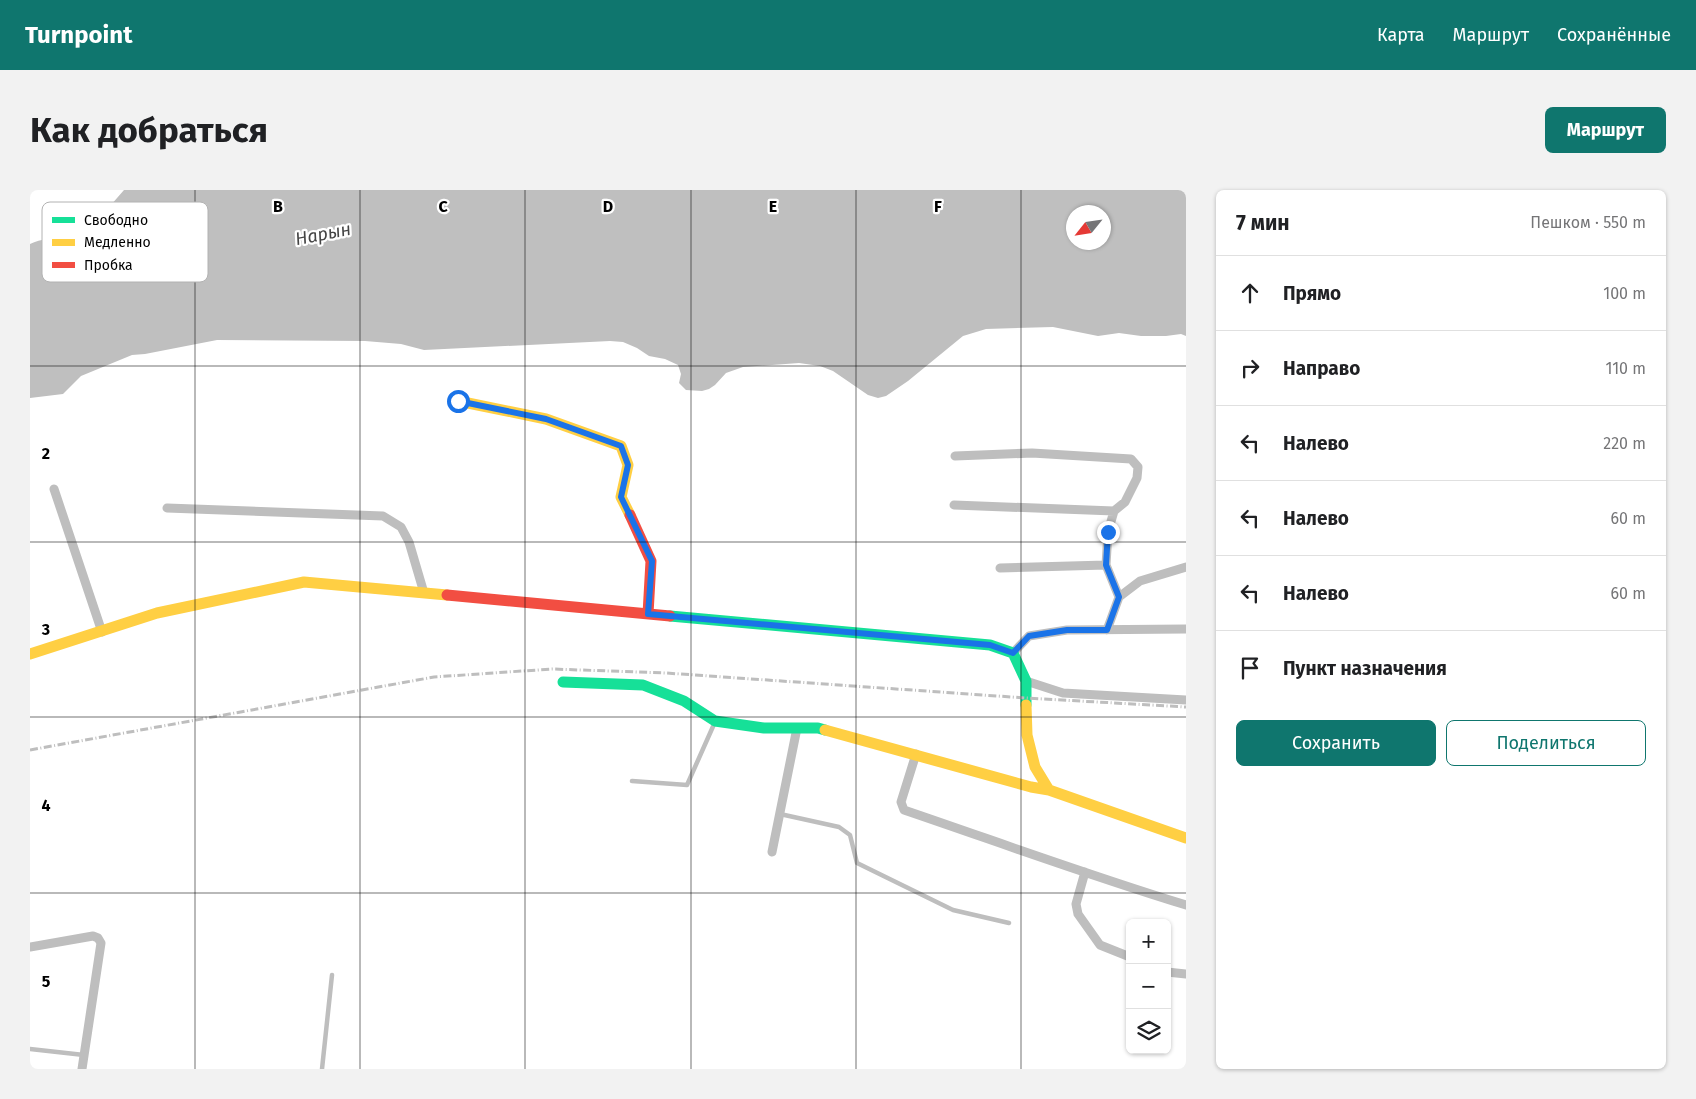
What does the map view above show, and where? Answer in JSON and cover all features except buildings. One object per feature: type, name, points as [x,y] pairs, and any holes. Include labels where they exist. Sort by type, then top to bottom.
[{"type":"main road","points":[[458,401],[546,419],[621,446],[628,465],[621,497],[652,561],[648,614]]},
{"type":"main road","points":[[30,654],[157,614],[304,582],[990,645],[1013,653],[1026,681],[1027,735],[1035,767],[1049,790]]},
{"type":"main road","points":[[563,682],[643,685],[684,701],[715,720],[764,728],[818,728],[1031,787],[1049,790],[1186,838]]},
{"type":"street","points":[[955,456],[1032,452],[1130,459],[1138,467],[1136,478],[1125,502],[1114,511],[1108,532],[1106,565],[1119,597]]},
{"type":"street","points":[[54,489],[102,632]]},
{"type":"street","points":[[954,505],[1114,511]]},
{"type":"street","points":[[167,508],[383,516],[401,526],[409,542],[424,593]]},
{"type":"street","points":[[1000,568],[1106,565]]},
{"type":"street","points":[[1107,630],[1119,597],[1140,581],[1186,567]]},
{"type":"street","points":[[1013,653],[1029,636],[1067,630],[1186,629]]},
{"type":"street","points":[[1026,681],[1063,693],[1186,700]]},
{"type":"street","points":[[772,852],[797,728]]},
{"type":"street","points":[[916,754],[901,802],[904,810],[1186,905]]},
{"type":"street","points":[[1085,872],[1076,904],[1078,914],[1100,945],[1126,955]]},
{"type":"street","points":[[30,947],[93,936],[98,938],[101,943],[82,1069]]},
{"type":"street","points":[[1171,972],[1186,974]]},
{"type":"lane","points":[[632,781],[687,785],[715,720]]},
{"type":"lane","points":[[780,814],[839,827],[850,835],[857,863],[953,910],[1009,923]]},
{"type":"lane","points":[[322,1069],[332,975]]},
{"type":"lane","points":[[30,1049],[84,1055]]},
{"type":"water","name":"Нарын","points":[[124,190],[1186,190],[1186,336],[1181,334],[1141,336],[1119,333],[1098,336],[1053,327],[986,329],[963,336],[908,381],[886,396],[878,398],[868,395],[833,371],[820,366],[799,363],[743,367],[726,373],[709,389],[702,391],[686,390],[679,383],[681,374],[678,365],[665,359],[649,356],[623,342],[610,341],[424,350],[401,344],[365,341],[217,340],[132,355],[81,376],[63,394],[30,398],[30,244],[42,240],[42,282],[208,282],[208,202],[114,202]]},
{"type":"railway","points":[[30,750],[434,677],[552,669],[666,673],[1186,707]]},
{"type":"traffic: fast","points":[[670,616],[990,645],[1013,653],[1026,681],[1026,705]]},
{"type":"traffic: fast","points":[[563,682],[643,685],[684,701],[715,721],[764,728],[818,728],[825,730]]},
{"type":"traffic: slow","points":[[458,401],[546,419],[621,446],[628,465],[621,497],[630,515]]},
{"type":"traffic: slow","points":[[30,654],[157,613],[304,582],[447,595]]},
{"type":"traffic: slow","points":[[1026,705],[1027,735],[1035,767],[1049,790],[1186,838]]},
{"type":"traffic: slow","points":[[825,730],[1031,787],[1049,790]]},
{"type":"traffic: jam","points":[[630,515],[651,561],[648,614]]},
{"type":"traffic: jam","points":[[447,595],[670,616]]},
{"type":"route","points":[[458,401],[546,419],[621,446],[628,465],[621,497],[652,561],[648,614],[990,645],[1013,653],[1029,636],[1067,630],[1107,630],[1119,597],[1106,565],[1108,532]]}]
